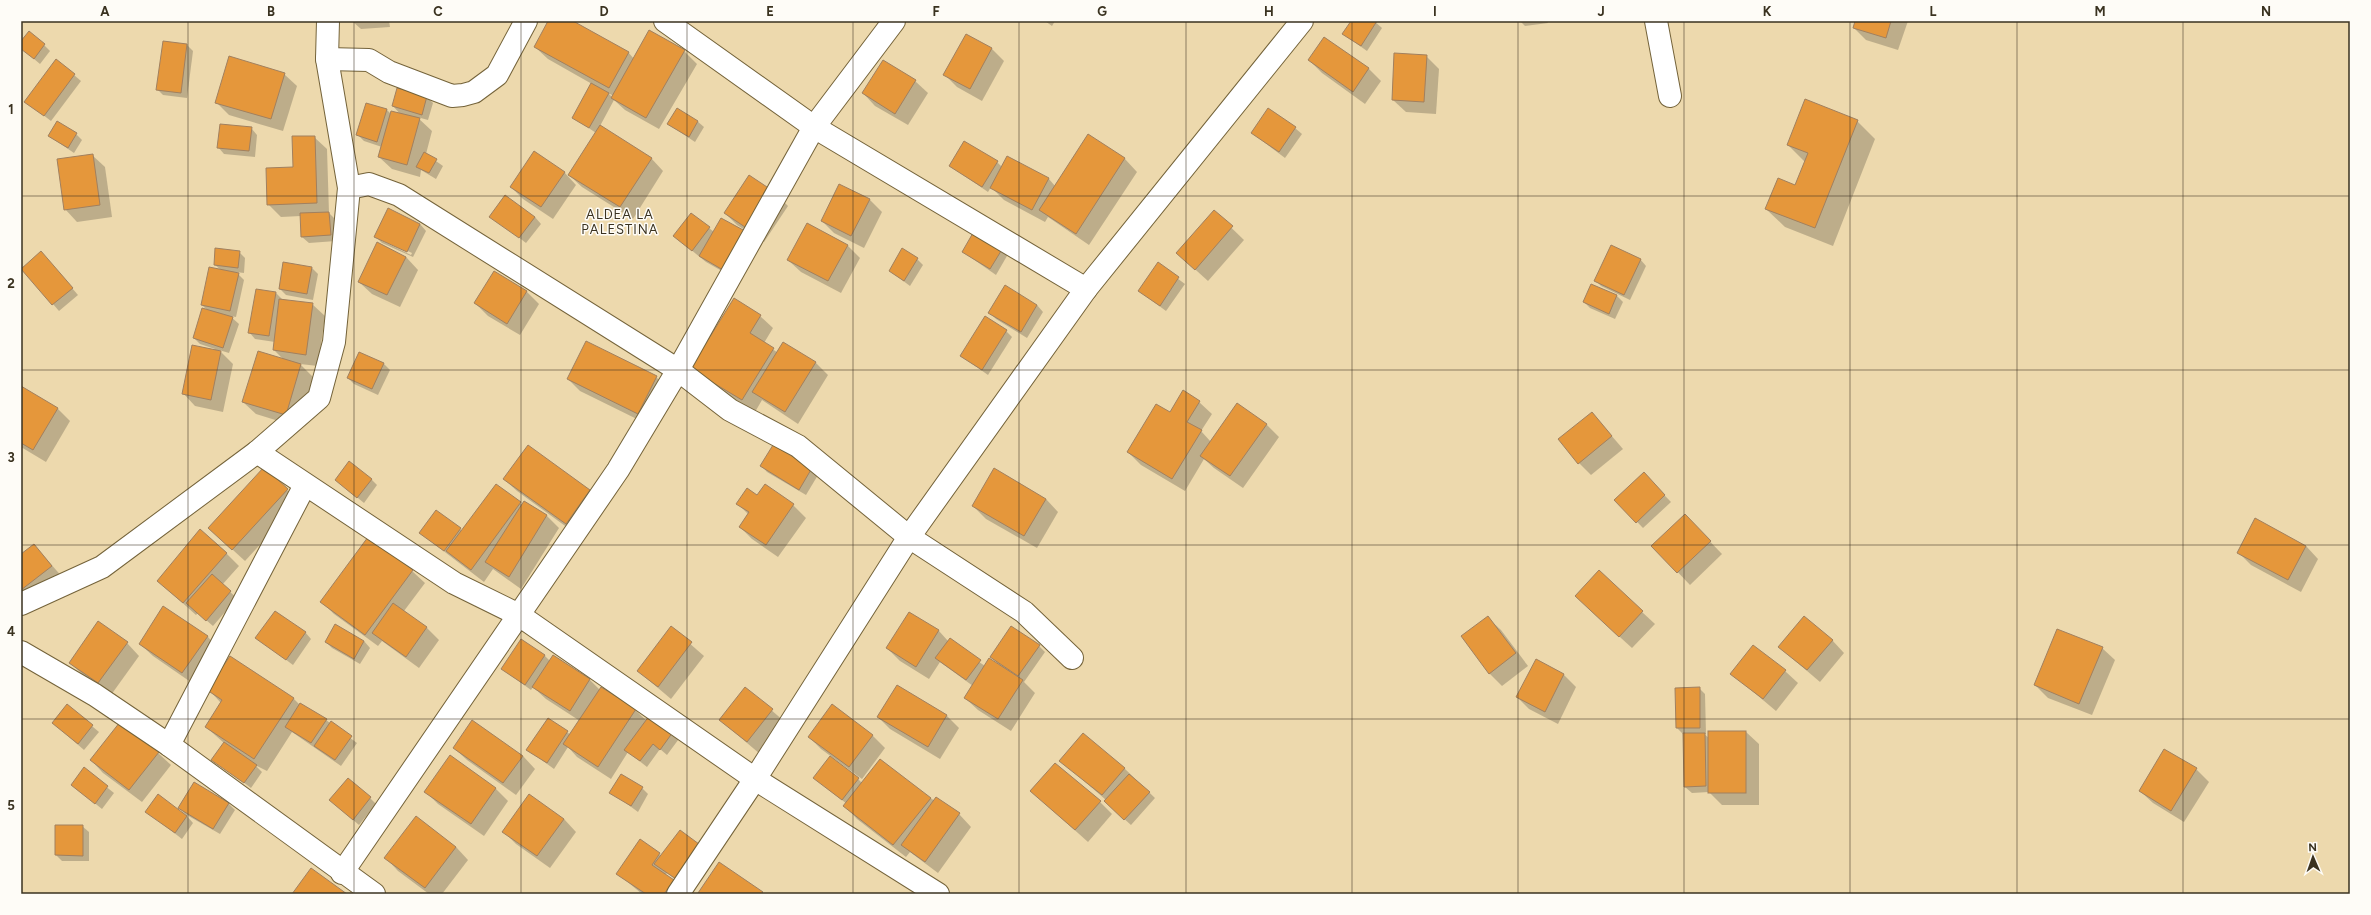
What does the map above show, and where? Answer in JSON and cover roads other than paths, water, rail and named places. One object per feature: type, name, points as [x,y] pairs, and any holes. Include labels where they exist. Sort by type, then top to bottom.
[{"type":"street","points":[[21,604],[102,567],[257,452],[319,398],[334,342],[349,188],[327,59],[328,21]]},
{"type":"street","points":[[327,59],[369,60],[389,72],[452,96],[474,92],[497,75],[526,21]]},
{"type":"street","points":[[664,21],[814,127],[1086,289]]},
{"type":"street","points":[[342,873],[520,616],[618,470],[678,370],[814,127],[894,21]]},
{"type":"street","points":[[678,894],[755,779],[909,538],[1086,289],[1302,21]]},
{"type":"street","points":[[1656,21],[1670,96]]},
{"type":"street","points":[[349,188],[369,184],[399,195],[678,370],[730,410],[798,446],[909,538],[1024,612],[1072,658]]},
{"type":"street","points":[[257,452],[454,583],[520,616],[755,779],[938,894]]},
{"type":"street","points":[[169,745],[305,485]]},
{"type":"street","points":[[21,652],[95,695],[169,745],[342,873],[374,894]]},
{"type":"district","name":"ALDEA LA PALESTINA","points":[[620,222]]}]
